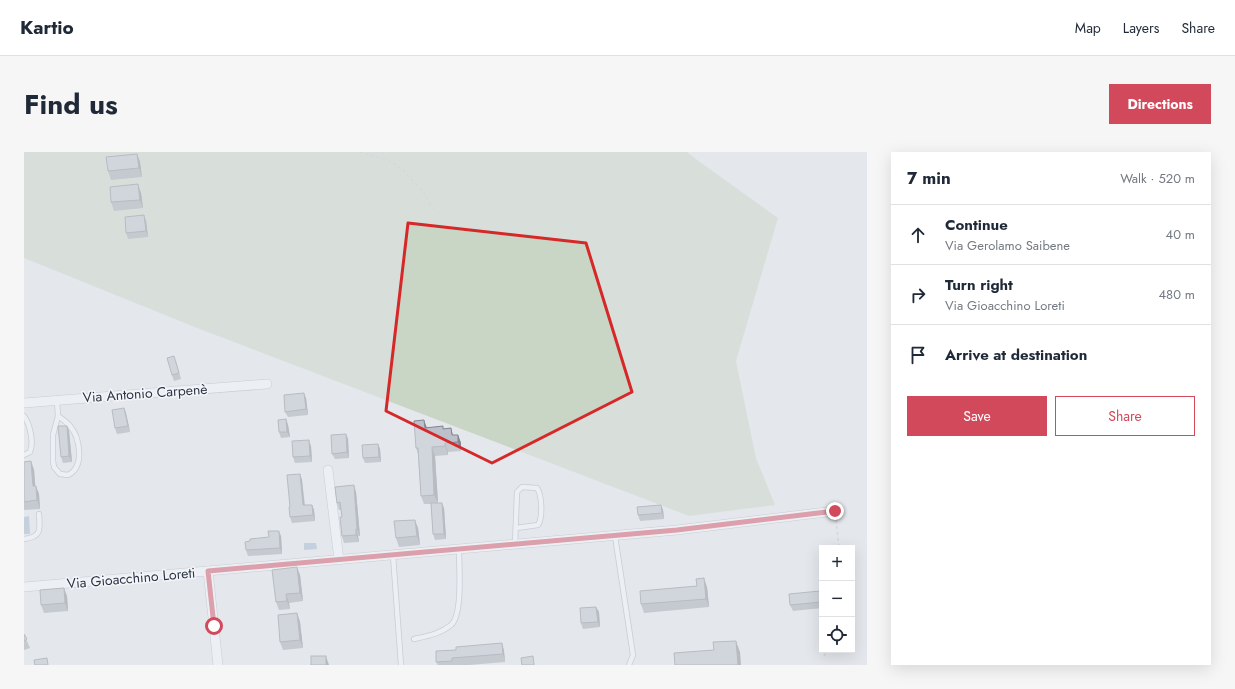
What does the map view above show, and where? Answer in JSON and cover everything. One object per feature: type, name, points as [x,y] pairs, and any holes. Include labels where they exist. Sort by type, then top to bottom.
[{"type":"street","name":"Via Antonio Carpenè","points":[[24,403],[267,384]]},
{"type":"street","points":[[328,470],[339,560]]},
{"type":"street","name":"Via Gioacchino Loreti","points":[[24,587],[615,536],[835,511]]},
{"type":"street","points":[[208,571],[218,665]]},
{"type":"lane","points":[[57,400],[58,416],[53,435],[53,464],[60,474],[68,475],[74,471],[78,463],[79,451],[75,434],[71,427],[58,416]]},
{"type":"lane","points":[[24,416],[28,422],[32,444],[30,452],[24,455]]},
{"type":"lane","points":[[515,545],[517,492],[522,487],[537,488],[540,492],[541,520],[538,525],[516,528]]},
{"type":"lane","points":[[24,539],[32,538],[38,534],[40,529],[39,514]]},
{"type":"lane","points":[[615,536],[634,655],[629,665]]},
{"type":"lane","points":[[414,639],[438,633],[452,624],[458,610],[459,550]]},
{"type":"lane","points":[[393,555],[401,665]]},
{"type":"lane","points":[[400,659],[405,665]]},
{"type":"path","points":[[359,152],[388,160],[400,167],[423,191],[433,208]]},
{"type":"path","points":[[835,511],[839,545]]},
{"type":"highlighted area","points":[[408,223],[586,243],[632,392],[492,463],[386,411]]},
{"type":"green space","points":[[24,152],[688,152],[778,218],[736,361],[756,458],[775,505],[689,516],[197,328],[24,258]]},
{"type":"water","points":[[29,516],[30,534],[24,534],[24,517]]},
{"type":"water","points":[[304,543],[316,543],[317,549],[304,550]]},
{"type":"building","points":[[137,154],[139,168],[108,171],[106,157]]},
{"type":"building","points":[[138,184],[140,200],[111,202],[110,187]]},
{"type":"building","points":[[144,215],[146,231],[126,233],[125,217]]},
{"type":"building","points":[[174,356],[179,373],[172,375],[167,358]]},
{"type":"building","points":[[304,393],[306,409],[285,412],[284,395]]},
{"type":"building","points":[[124,408],[128,426],[115,428],[112,410]]},
{"type":"building","points":[[286,419],[287,432],[279,432],[278,420]]},
{"type":"building","points":[[424,420],[425,428],[443,426],[443,429],[451,428],[452,435],[458,435],[458,442],[445,443],[445,446],[432,447],[434,495],[421,496],[418,448],[416,448],[414,421]]},
{"type":"building","points":[[58,426],[67,426],[69,456],[61,457]]},
{"type":"building","points":[[346,434],[347,452],[332,454],[331,435]]},
{"type":"building","points":[[309,440],[310,456],[293,457],[292,441]]},
{"type":"building","points":[[378,444],[379,457],[363,458],[362,445]]},
{"type":"building","points":[[31,461],[33,486],[36,486],[37,500],[24,502],[24,462]]},
{"type":"building","points":[[300,474],[303,505],[312,505],[313,515],[290,517],[287,475]]},
{"type":"building","points":[[354,485],[357,529],[356,535],[342,536],[340,502],[337,503],[335,487]]},
{"type":"building","points":[[431,503],[442,503],[444,534],[433,534]]},
{"type":"building","points":[[661,505],[662,513],[638,515],[637,507]]},
{"type":"building","points":[[415,520],[417,536],[396,538],[394,521]]},
{"type":"building","points":[[268,531],[279,531],[280,548],[246,550],[245,542],[250,541],[250,539],[269,537]]},
{"type":"building","points":[[297,567],[300,593],[286,594],[287,601],[276,602],[272,570]]},
{"type":"building","points":[[704,578],[706,599],[641,604],[640,591],[697,586],[696,579]]},
{"type":"building","points":[[64,588],[65,603],[41,605],[40,590]]},
{"type":"building","points":[[819,591],[819,602],[790,605],[789,594]]},
{"type":"building","points":[[596,607],[598,622],[581,623],[580,608]]},
{"type":"building","points":[[297,613],[300,640],[280,642],[278,615]]},
{"type":"building","points":[[24,634],[27,639],[24,641]]},
{"type":"building","points":[[736,641],[738,665],[675,665],[674,653],[714,650],[713,642]]},
{"type":"building","points":[[502,643],[503,654],[452,658],[452,661],[436,662],[436,651],[456,650],[456,647]]},
{"type":"building","points":[[311,656],[326,656],[326,665],[311,665]]},
{"type":"building","points":[[533,656],[534,665],[522,665],[521,658]]},
{"type":"building","points":[[47,658],[48,665],[35,665],[34,660]]},
{"type":"route","points":[[214,626],[208,571],[677,530],[835,511]]}]
